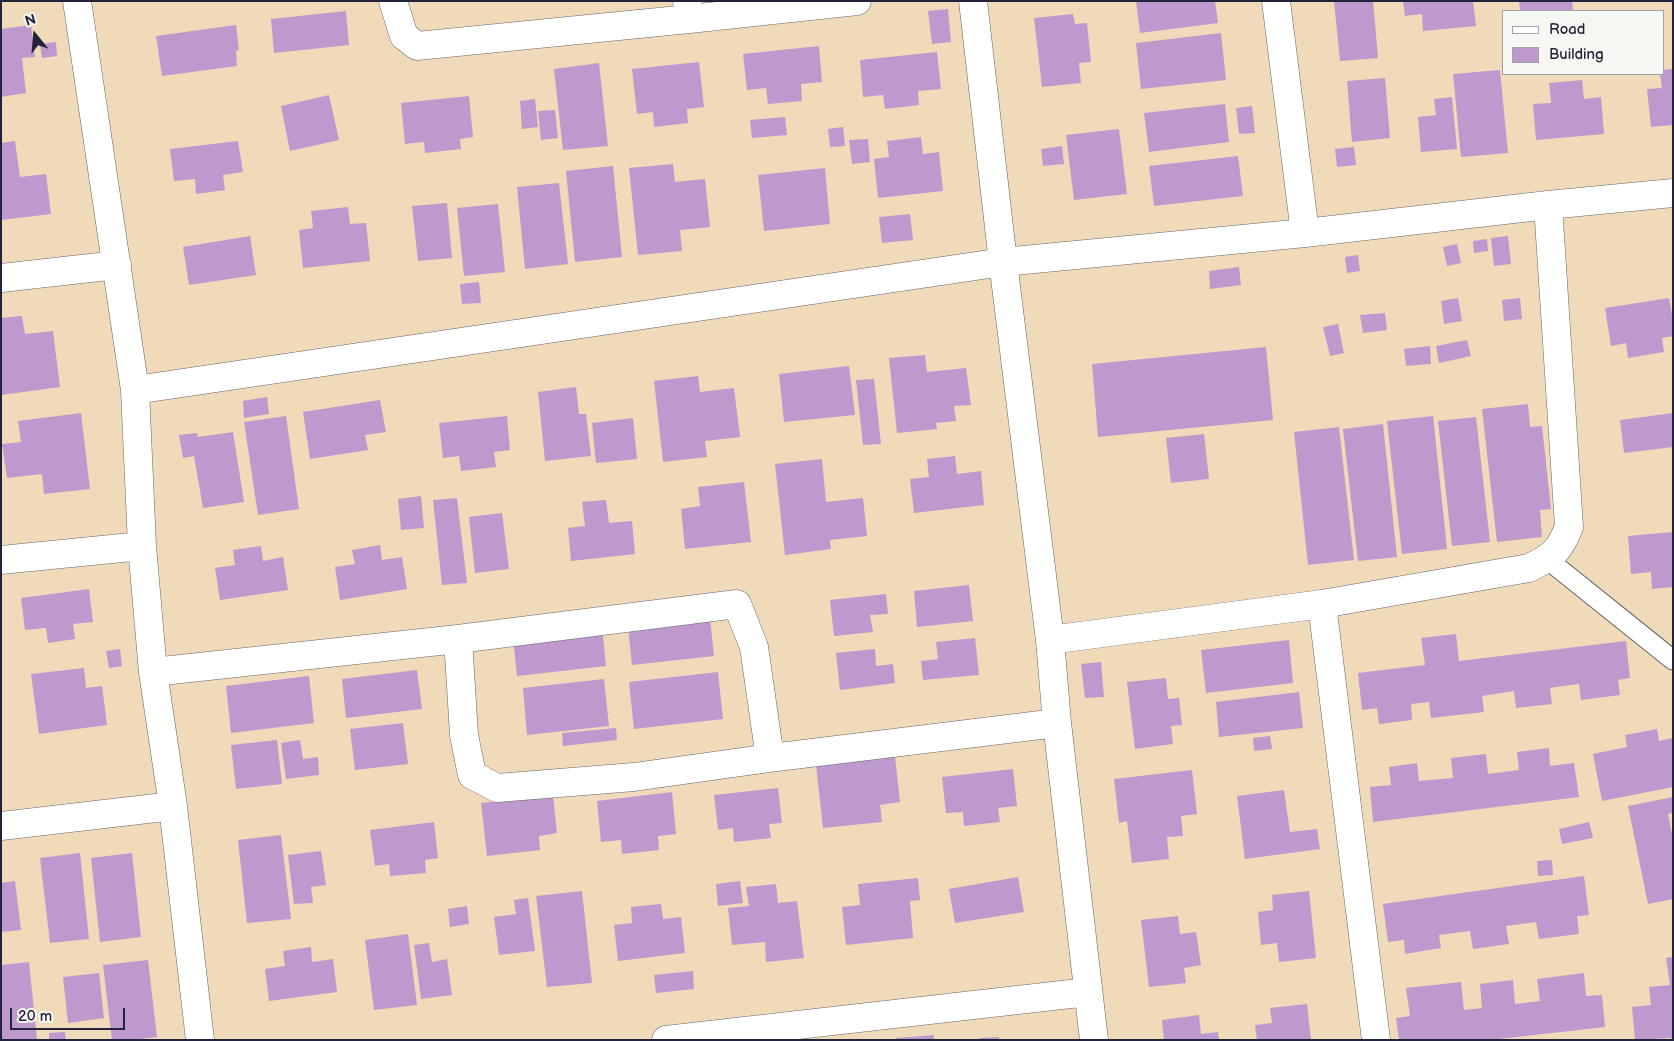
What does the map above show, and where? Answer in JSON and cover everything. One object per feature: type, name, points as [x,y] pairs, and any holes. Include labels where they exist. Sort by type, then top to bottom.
[{"type":"street","points":[[77,1],[118,265],[135,390],[142,546],[153,672],[174,806],[200,1040]]},
{"type":"street","points":[[393,1],[404,36],[417,46],[688,10],[857,1]]},
{"type":"street","points":[[973,1],[1050,640],[1057,723],[1094,1040]]},
{"type":"street","points":[[1276,1],[1305,233]]},
{"type":"street","points":[[135,390],[1003,262],[1305,233],[1548,205],[1673,193]]},
{"type":"street","points":[[1050,640],[1322,604],[1529,568],[1547,559],[1562,545],[1569,527],[1548,205]]},
{"type":"street","points":[[1,278],[118,265]]},
{"type":"street","points":[[1,560],[142,546]]},
{"type":"street","points":[[153,672],[458,639],[737,604],[754,647],[770,758]]},
{"type":"street","points":[[1322,604],[1376,1040]]},
{"type":"street","points":[[458,639],[464,735],[472,775],[496,788],[634,777],[770,758],[1057,723]]},
{"type":"street","points":[[1,826],[174,806]]},
{"type":"street","points":[[666,1040],[1088,992]]},
{"type":"lane","points":[[1547,559],[1673,660]]},
{"type":"building","points":[[1136,1],[1215,1],[1218,23],[1140,33]]},
{"type":"building","points":[[1334,1],[1373,1],[1378,58],[1340,61]]},
{"type":"building","points":[[1403,1],[1473,1],[1476,26],[1423,31],[1422,14],[1405,16]]},
{"type":"building","points":[[1519,1],[1572,1],[1573,10],[1520,10]]},
{"type":"building","points":[[948,9],[951,42],[932,44],[928,11]]},
{"type":"building","points":[[346,11],[349,45],[274,53],[271,19]]},
{"type":"building","points":[[1073,14],[1075,24],[1087,23],[1091,62],[1079,63],[1081,83],[1042,87],[1034,18]]},
{"type":"building","points":[[31,25],[35,57],[22,58],[26,93],[1,97],[1,29]]},
{"type":"building","points":[[236,25],[239,50],[236,51],[237,66],[162,76],[156,36]]},
{"type":"building","points":[[1221,33],[1226,80],[1141,89],[1136,43]]},
{"type":"building","points":[[56,42],[57,56],[42,58],[40,44]]},
{"type":"building","points":[[819,46],[822,82],[801,84],[802,101],[768,104],[766,88],[747,90],[743,54]]},
{"type":"building","points":[[937,52],[941,89],[918,91],[919,105],[885,109],[883,95],[863,97],[860,60]]},
{"type":"building","points":[[699,62],[704,107],[687,109],[688,123],[654,127],[653,112],[637,114],[632,69]]},
{"type":"building","points":[[599,63],[608,146],[563,150],[554,69]]},
{"type":"building","points":[[1673,69],[1673,125],[1651,127],[1647,89],[1662,88],[1660,75],[1664,75],[1664,70]]},
{"type":"building","points":[[1500,70],[1508,153],[1461,157],[1453,74]]},
{"type":"building","points":[[1385,78],[1390,138],[1352,142],[1347,81]]},
{"type":"building","points":[[1582,80],[1584,99],[1601,97],[1604,134],[1536,140],[1533,104],[1551,103],[1549,83]]},
{"type":"building","points":[[329,95],[339,140],[290,151],[281,106]]},
{"type":"building","points":[[469,96],[473,137],[460,139],[461,149],[425,153],[424,142],[405,144],[401,103]]},
{"type":"building","points":[[1452,97],[1457,149],[1421,152],[1418,117],[1436,115],[1434,99]]},
{"type":"building","points":[[535,99],[538,127],[522,129],[520,101]]},
{"type":"building","points":[[1225,104],[1229,142],[1149,152],[1144,113]]},
{"type":"building","points":[[1252,106],[1255,133],[1239,134],[1236,108]]},
{"type":"building","points":[[555,110],[558,138],[541,140],[538,111]]},
{"type":"building","points":[[785,117],[787,135],[752,138],[750,120]]},
{"type":"building","points":[[843,127],[845,146],[830,147],[828,129]]},
{"type":"building","points":[[1119,129],[1127,194],[1074,200],[1066,135]]},
{"type":"building","points":[[921,137],[923,154],[939,152],[943,191],[878,198],[874,159],[889,157],[887,141]]},
{"type":"building","points":[[868,139],[870,162],[852,164],[849,140]]},
{"type":"building","points":[[15,141],[20,177],[46,174],[51,214],[1,220],[1,143]]},
{"type":"building","points":[[238,141],[243,172],[223,175],[225,190],[196,194],[195,179],[174,181],[170,149]]},
{"type":"building","points":[[1062,146],[1064,164],[1043,166],[1041,149]]},
{"type":"building","points":[[1354,147],[1356,165],[1337,167],[1335,149]]},
{"type":"building","points":[[1238,156],[1243,196],[1154,206],[1149,166]]},
{"type":"building","points":[[673,164],[675,182],[705,179],[710,227],[680,230],[682,251],[638,255],[629,168]]},
{"type":"building","points":[[613,166],[622,257],[575,262],[566,171]]},
{"type":"building","points":[[825,168],[830,224],[764,231],[758,175]]},
{"type":"building","points":[[559,183],[568,264],[525,269],[517,187]]},
{"type":"building","points":[[447,203],[452,258],[418,261],[412,206]]},
{"type":"building","points":[[498,204],[505,272],[464,276],[457,208]]},
{"type":"building","points":[[348,207],[350,224],[366,223],[370,261],[303,268],[299,230],[313,228],[311,211]]},
{"type":"building","points":[[910,214],[913,240],[882,243],[879,217]]},
{"type":"building","points":[[250,236],[256,275],[189,285],[183,247]]},
{"type":"building","points":[[1508,236],[1511,264],[1494,266],[1491,238]]},
{"type":"building","points":[[1487,239],[1488,251],[1474,253],[1473,241]]},
{"type":"building","points":[[1457,244],[1461,263],[1447,266],[1443,247]]},
{"type":"building","points":[[1358,255],[1360,271],[1347,273],[1345,257]]},
{"type":"building","points":[[1239,267],[1241,285],[1210,289],[1209,271]]},
{"type":"building","points":[[479,282],[481,303],[462,304],[460,284]]},
{"type":"building","points":[[1458,298],[1462,321],[1444,324],[1441,301]]},
{"type":"building","points":[[1520,298],[1522,319],[1504,321],[1502,300]]},
{"type":"building","points":[[1669,298],[1673,321],[1673,336],[1662,338],[1664,352],[1628,358],[1626,343],[1611,346],[1605,308]]},
{"type":"building","points":[[1385,313],[1387,330],[1363,333],[1360,315]]},
{"type":"building","points":[[22,316],[25,334],[53,331],[60,387],[1,395],[1,318]]},
{"type":"building","points":[[1338,324],[1344,353],[1330,356],[1323,327]]},
{"type":"building","points":[[1467,340],[1471,356],[1439,363],[1436,346]]},
{"type":"building","points":[[1430,346],[1431,364],[1406,366],[1404,349]]},
{"type":"building","points":[[1266,347],[1273,420],[1098,437],[1092,364]]},
{"type":"building","points":[[925,355],[927,372],[966,368],[971,405],[954,406],[956,421],[936,423],[937,429],[897,433],[889,358]]},
{"type":"building","points":[[849,366],[855,415],[784,422],[779,374]]},
{"type":"building","points":[[698,376],[700,392],[734,388],[740,437],[705,441],[707,457],[663,462],[654,381]]},
{"type":"building","points":[[874,379],[881,444],[863,445],[856,380]]},
{"type":"building","points":[[576,387],[579,414],[586,414],[591,456],[545,461],[538,392]]},
{"type":"building","points":[[267,397],[269,414],[244,418],[243,401]]},
{"type":"building","points":[[380,400],[386,432],[365,435],[368,450],[310,459],[303,412]]},
{"type":"building","points":[[1528,404],[1530,427],[1542,426],[1551,509],[1540,510],[1542,537],[1497,542],[1482,409]]},
{"type":"building","points":[[81,413],[90,489],[44,494],[42,474],[7,478],[2,444],[21,442],[18,421]]},
{"type":"building","points":[[1673,413],[1673,447],[1624,453],[1620,420]]},
{"type":"building","points":[[286,416],[299,509],[258,515],[244,422]]},
{"type":"building","points":[[507,416],[510,450],[494,452],[496,467],[461,471],[459,456],[443,458],[439,423]]},
{"type":"building","points":[[1433,416],[1447,549],[1402,554],[1387,421]]},
{"type":"building","points":[[1476,417],[1490,542],[1452,546],[1438,421]]},
{"type":"building","points":[[633,418],[637,459],[596,463],[592,423]]},
{"type":"building","points":[[1383,424],[1397,557],[1358,561],[1343,429]]},
{"type":"building","points":[[1339,427],[1354,560],[1308,565],[1294,432]]},
{"type":"building","points":[[233,432],[244,502],[203,508],[194,456],[183,458],[179,435],[197,433],[198,437]]},
{"type":"building","points":[[1204,434],[1209,479],[1171,483],[1166,438]]},
{"type":"building","points":[[955,456],[957,474],[981,471],[984,505],[914,513],[910,479],[929,477],[927,459]]},
{"type":"building","points":[[822,459],[826,502],[863,498],[867,536],[830,540],[831,549],[785,555],[775,464]]},
{"type":"building","points":[[744,482],[751,542],[685,549],[681,509],[700,506],[698,487]]},
{"type":"building","points":[[421,496],[424,528],[401,530],[398,499]]},
{"type":"building","points":[[457,498],[467,583],[442,585],[433,500]]},
{"type":"building","points":[[606,500],[609,523],[632,521],[635,554],[571,561],[568,528],[585,526],[582,502]]},
{"type":"building","points":[[502,513],[509,569],[475,573],[469,517]]},
{"type":"building","points":[[1673,532],[1673,587],[1652,589],[1651,572],[1631,574],[1628,536]]},
{"type":"building","points":[[380,545],[382,560],[402,557],[407,589],[340,600],[335,567],[355,564],[352,550]]},
{"type":"building","points":[[261,546],[263,561],[283,557],[288,590],[220,600],[215,568],[235,565],[233,550]]},
{"type":"building","points":[[969,585],[973,621],[917,627],[914,591]]},
{"type":"building","points":[[89,589],[93,622],[73,624],[75,639],[48,643],[46,628],[25,630],[21,598]]},
{"type":"building","points":[[886,594],[888,614],[870,615],[873,632],[834,636],[830,600]]},
{"type":"building","points":[[710,618],[714,656],[632,665],[628,627]]},
{"type":"building","points":[[602,627],[606,666],[517,676],[513,637]]},
{"type":"building","points":[[1456,634],[1459,661],[1626,641],[1630,678],[1618,680],[1620,695],[1581,700],[1579,684],[1550,688],[1552,704],[1516,708],[1514,691],[1482,696],[1484,712],[1431,718],[1429,702],[1411,704],[1412,720],[1379,724],[1377,708],[1362,710],[1358,673],[1425,665],[1421,638]]},
{"type":"building","points":[[975,638],[979,675],[923,680],[921,661],[938,659],[936,642]]},
{"type":"building","points":[[1289,640],[1293,683],[1206,693],[1201,650]]},
{"type":"building","points":[[120,649],[122,666],[109,668],[106,651]]},
{"type":"building","points":[[875,649],[876,666],[893,664],[895,683],[840,690],[836,653]]},
{"type":"building","points":[[1101,662],[1104,697],[1085,698],[1081,664]]},
{"type":"building","points":[[84,668],[86,688],[102,686],[107,725],[39,734],[31,674]]},
{"type":"building","points":[[417,670],[422,709],[346,718],[342,679]]},
{"type":"building","points":[[718,672],[723,719],[634,729],[629,682]]},
{"type":"building","points":[[309,676],[314,723],[231,733],[226,686]]},
{"type":"building","points":[[1166,678],[1168,699],[1179,698],[1182,725],[1171,726],[1173,744],[1135,749],[1127,682]]},
{"type":"building","points":[[604,679],[609,726],[527,735],[523,688]]},
{"type":"building","points":[[1299,692],[1303,728],[1219,737],[1216,702]]},
{"type":"building","points":[[403,723],[408,764],[355,770],[350,729]]},
{"type":"building","points":[[616,728],[617,740],[563,746],[562,733]]},
{"type":"building","points":[[1657,729],[1659,741],[1673,738],[1673,787],[1602,801],[1593,754],[1627,747],[1625,735]]},
{"type":"building","points":[[1270,736],[1272,749],[1254,751],[1253,738]]},
{"type":"building","points":[[277,740],[282,784],[236,789],[231,745]]},
{"type":"building","points":[[300,740],[303,759],[318,757],[319,775],[286,779],[281,743]]},
{"type":"building","points":[[1549,748],[1550,766],[1574,763],[1579,797],[1373,822],[1370,787],[1391,785],[1389,767],[1417,763],[1419,781],[1453,778],[1451,758],[1486,754],[1488,774],[1519,770],[1517,752]]},
{"type":"building","points":[[895,757],[900,802],[880,805],[882,822],[823,828],[816,765]]},
{"type":"building","points":[[1013,769],[1017,806],[998,808],[1000,822],[964,826],[963,812],[946,813],[942,777]]},
{"type":"building","points":[[1192,770],[1197,814],[1181,816],[1183,836],[1167,837],[1169,859],[1132,863],[1127,821],[1119,823],[1114,779]]},
{"type":"building","points":[[778,788],[782,823],[769,824],[771,838],[734,842],[733,828],[718,830],[714,795]]},
{"type":"building","points":[[1284,790],[1290,832],[1317,829],[1320,849],[1245,859],[1237,796]]},
{"type":"building","points":[[672,792],[676,834],[658,836],[659,850],[622,854],[621,840],[601,842],[597,801]]},
{"type":"building","points":[[553,795],[557,833],[539,836],[540,850],[487,856],[481,803]]},
{"type":"building","points":[[1673,797],[1673,813],[1668,814],[1673,840],[1673,899],[1648,904],[1628,806]]},
{"type":"building","points":[[434,822],[438,858],[425,860],[426,873],[390,876],[389,864],[375,866],[370,830]]},
{"type":"building","points":[[1589,822],[1593,838],[1562,844],[1559,829]]},
{"type":"building","points":[[281,835],[291,919],[247,923],[238,840]]},
{"type":"building","points":[[321,851],[326,885],[311,887],[313,903],[294,904],[288,855]]},
{"type":"building","points":[[80,853],[89,939],[50,943],[40,858]]},
{"type":"building","points":[[132,853],[141,937],[100,942],[91,858]]},
{"type":"building","points":[[1552,860],[1553,875],[1538,876],[1537,861]]},
{"type":"building","points":[[1584,876],[1589,915],[1577,916],[1579,934],[1539,939],[1536,922],[1506,926],[1509,944],[1473,949],[1470,931],[1439,935],[1441,948],[1405,954],[1404,940],[1388,942],[1383,904]]},
{"type":"building","points":[[1018,877],[1024,912],[955,923],[949,889]]},
{"type":"building","points":[[918,878],[920,900],[910,901],[913,938],[846,945],[842,907],[860,905],[858,884]]},
{"type":"building","points":[[15,881],[21,930],[1,932],[1,883]]},
{"type":"building","points":[[740,881],[743,903],[718,906],[716,884]]},
{"type":"building","points":[[776,884],[778,903],[797,901],[804,958],[766,962],[765,942],[732,945],[728,908],[749,906],[746,887]]},
{"type":"building","points":[[582,891],[592,983],[547,987],[536,896]]},
{"type":"building","points":[[1309,891],[1316,958],[1279,962],[1277,943],[1261,945],[1258,912],[1273,910],[1272,895]]},
{"type":"building","points":[[528,898],[535,951],[499,955],[494,917],[516,914],[514,900]]},
{"type":"building","points":[[661,904],[663,919],[681,917],[685,953],[618,961],[614,925],[632,923],[631,907]]},
{"type":"building","points":[[467,906],[469,924],[450,927],[448,909]]},
{"type":"building","points":[[1178,916],[1180,934],[1196,932],[1201,965],[1184,968],[1186,983],[1149,987],[1141,920]]},
{"type":"building","points":[[408,934],[417,1005],[374,1010],[365,940]]},
{"type":"building","points":[[429,943],[432,962],[447,959],[452,995],[421,999],[414,945]]},
{"type":"building","points":[[311,947],[312,962],[333,959],[337,992],[269,1001],[265,969],[285,966],[283,951]]},
{"type":"building","points":[[1673,957],[1673,1040],[1670,1038],[1635,1040],[1632,1007],[1651,1005],[1649,987],[1670,985],[1666,958]]},
{"type":"building","points":[[148,960],[157,1037],[112,1040],[103,965]]},
{"type":"building","points":[[29,962],[37,1040],[1,1040],[1,965]]},
{"type":"building","points":[[693,971],[694,989],[656,993],[654,975]]},
{"type":"building","points":[[99,973],[104,1018],[68,1023],[63,977]]},
{"type":"building","points":[[1584,973],[1586,996],[1602,995],[1605,1027],[1490,1040],[1399,1040],[1396,1018],[1410,1016],[1406,988],[1461,982],[1464,1010],[1482,1008],[1480,984],[1513,980],[1515,1004],[1540,1001],[1537,979]]},
{"type":"building","points":[[1307,1004],[1311,1040],[1257,1040],[1255,1025],[1272,1023],[1270,1008]]},
{"type":"building","points":[[1199,1015],[1201,1034],[1218,1032],[1219,1040],[1164,1040],[1162,1020]]},
{"type":"building","points":[[65,1032],[66,1040],[49,1040],[49,1033]]},
{"type":"building","points":[[934,1035],[934,1040],[896,1040],[896,1038]]},
{"type":"building","points":[[999,1037],[999,1040],[980,1040],[980,1038]]}]
